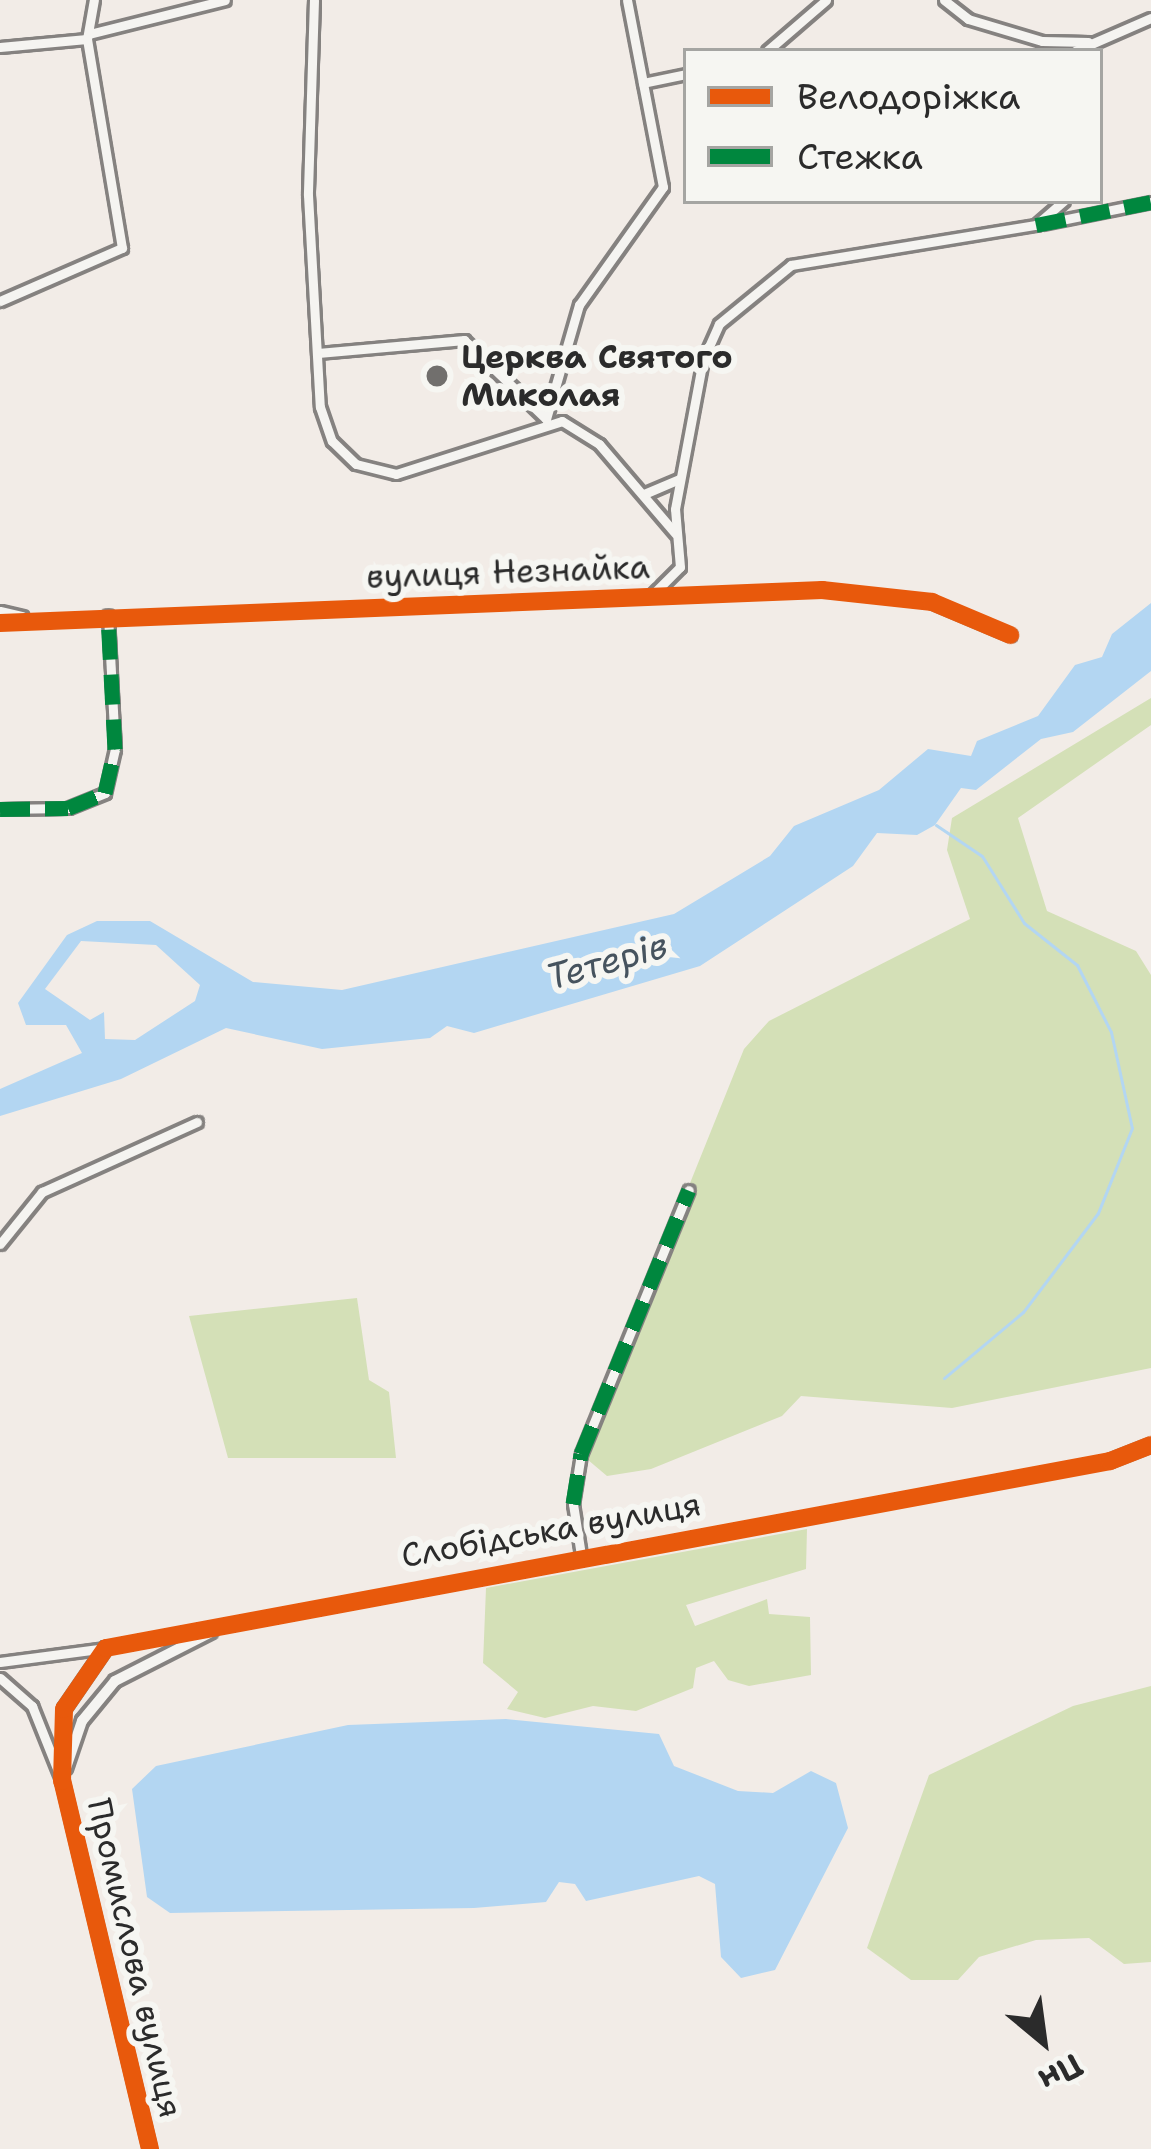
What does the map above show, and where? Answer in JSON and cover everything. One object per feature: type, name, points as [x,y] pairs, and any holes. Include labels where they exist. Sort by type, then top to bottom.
[{"type":"street","points":[[0,301],[122,248],[87,39],[94,0]]},
{"type":"street","points":[[87,39],[90,29],[225,0]]},
{"type":"street","points":[[314,0],[306,117],[324,428],[343,454],[376,472],[443,466],[546,419],[579,305],[663,187],[627,0]]},
{"type":"street","points":[[770,48],[826,0]]},
{"type":"street","points":[[944,0],[968,19],[1045,46],[1088,42]]},
{"type":"street","points":[[1079,48],[1151,18]]},
{"type":"street","points":[[0,47],[87,39]]},
{"type":"street","points":[[643,83],[683,75]]},
{"type":"street","points":[[648,596],[676,576],[682,475],[710,342],[769,278],[804,261],[1069,220],[1151,202]]},
{"type":"street","points":[[1036,225],[1061,204]]},
{"type":"street","points":[[1066,204],[1069,220]]},
{"type":"street","points":[[318,353],[464,340],[546,419],[580,430],[644,494],[676,534]]},
{"type":"street","points":[[644,494],[682,475]]},
{"type":"street","name":"вулиця Незнайка","points":[[0,622],[109,614],[854,591],[932,602],[1010,635]]},
{"type":"street","points":[[0,611],[33,618]]},
{"type":"street","points":[[0,809],[68,808],[105,793],[115,736],[109,614]]},
{"type":"street","points":[[0,1244],[43,1192],[196,1122]]},
{"type":"street","points":[[581,1556],[573,1504],[581,1454],[689,1190]]},
{"type":"street","name":"Слобідська вулиця","points":[[106,1648],[1110,1461],[1151,1445]]},
{"type":"street","points":[[62,1781],[82,1721],[116,1681],[254,1617]]},
{"type":"street","points":[[62,1781],[64,1708],[106,1648]]},
{"type":"street","points":[[0,1662],[106,1648]]},
{"type":"street","points":[[0,1678],[32,1706],[62,1781]]},
{"type":"street","name":"Промислова вулиця","points":[[62,1781],[150,2149]]},
{"type":"green space","points":[[1151,698],[1151,725],[1018,818],[1047,911],[1136,951],[1151,975],[1151,1368],[952,1408],[801,1396],[782,1416],[651,1469],[607,1476],[581,1454],[744,1049],[769,1021],[970,919],[947,850],[952,818]]},
{"type":"green space","points":[[357,1298],[369,1380],[389,1392],[396,1458],[228,1458],[189,1316]]},
{"type":"green space","points":[[807,1529],[806,1569],[686,1605],[695,1626],[767,1599],[769,1614],[810,1617],[811,1675],[749,1686],[728,1680],[714,1661],[696,1668],[693,1688],[636,1711],[593,1706],[545,1718],[507,1709],[518,1692],[483,1663],[486,1588]]},
{"type":"green space","points":[[1151,1686],[1151,1962],[1124,1964],[1089,1938],[1036,1940],[979,1957],[958,1980],[911,1980],[867,1948],[929,1775],[1073,1706]]},
{"type":"water","name":"Тетерів","points":[[1151,603],[1151,671],[1073,732],[1041,739],[976,790],[961,788],[935,825],[917,835],[877,833],[853,866],[700,966],[474,1033],[447,1026],[430,1038],[322,1049],[226,1028],[121,1079],[0,1116],[0,1089],[82,1053],[66,1025],[26,1025],[18,1003],[67,935],[97,921],[150,921],[253,982],[342,990],[674,914],[770,856],[794,826],[879,790],[928,749],[971,756],[977,741],[1038,716],[1075,665],[1102,657],[1112,634]],"holes":[[[81,941],[156,945],[200,985],[195,1001],[135,1040],[105,1039],[104,1012],[90,1020],[45,989]]]},
{"type":"water","points":[[506,1719],[659,1734],[674,1766],[738,1791],[773,1793],[811,1771],[836,1783],[848,1828],[775,1970],[741,1978],[721,1957],[715,1884],[699,1876],[586,1901],[575,1884],[559,1882],[546,1902],[474,1908],[170,1913],[147,1897],[132,1789],[156,1766],[348,1725]]},
{"type":"waterway","points":[[936,825],[982,856],[1024,923],[1077,965],[1111,1032],[1132,1128],[1098,1213],[1023,1312],[944,1378]]},
{"type":"marked path","points":[[1036,225],[1151,202]]},
{"type":"marked path","points":[[0,809],[68,808],[105,793],[115,749],[108,615]]},
{"type":"marked path","points":[[573,1504],[581,1454],[689,1190]]},
{"type":"cycle path","points":[[0,623],[822,590],[932,602],[1010,635]]},
{"type":"cycle path","points":[[150,2149],[62,1781],[64,1709],[106,1648],[1110,1461],[1151,1445]]},
{"type":"place","name":"Церква Святого Миколая","points":[[437,376]]}]
